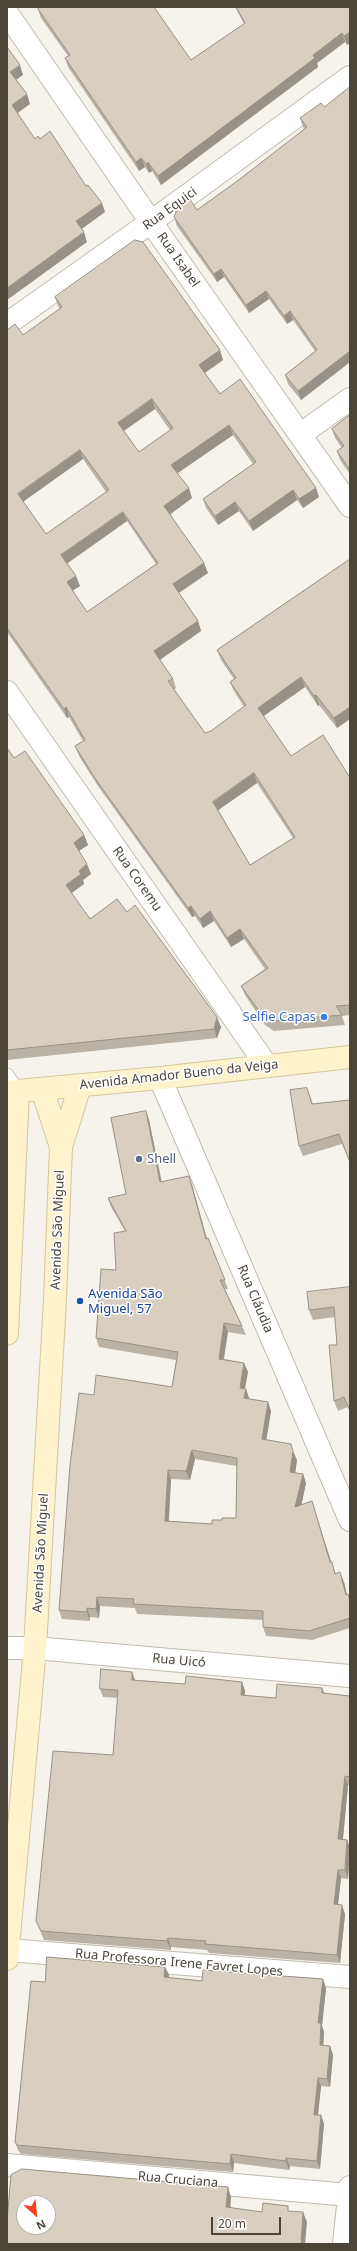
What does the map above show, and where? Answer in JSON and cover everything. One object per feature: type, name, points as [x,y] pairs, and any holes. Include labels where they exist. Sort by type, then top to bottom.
[{"type":"main road","name":"Avenida Amador Bueno da Veiga","points":[[11,1086],[42,1089],[80,1086],[350,1057]]},
{"type":"main road","points":[[7,1334],[11,1086]]},
{"type":"main road","name":"Avenida São Miguel","points":[[7,1954],[35,1648],[55,1308],[61,1147],[80,1086]]},
{"type":"main road","name":"Avenida São Miguel","points":[[42,1089],[61,1147]]},
{"type":"street","name":"Rua Isabel","points":[[7,13],[350,506]]},
{"type":"street","name":"Rua Equici","points":[[7,324],[151,222],[350,77]]},
{"type":"street","points":[[301,434],[350,399]]},
{"type":"street","name":"Rua Coremu","points":[[7,692],[267,1066]]},
{"type":"street","name":"Rua Cláudia","points":[[160,1078],[350,1520]]},
{"type":"street","name":"Rua Uicó","points":[[7,1648],[35,1648],[350,1676]]},
{"type":"street","name":"Rua Professora Irene Favret Lopes","points":[[7,1954],[350,1977]]},
{"type":"street","name":"Rua Cruciana","points":[[7,2165],[350,2191]]},
{"type":"street","points":[[344,2244],[350,2191]]},
{"type":"building","points":[[41,7],[154,7],[191,60],[245,23],[236,7],[350,7],[350,32],[344,36],[342,33],[313,55],[315,58],[158,176],[148,162],[146,164],[141,158],[136,162],[65,58],[70,55],[38,9]]},
{"type":"building","points":[[7,47],[20,65],[10,72],[27,94],[12,105],[35,139],[38,136],[40,139],[50,131],[86,186],[88,185],[102,203],[76,221],[84,232],[7,288]]},
{"type":"building","points":[[350,87],[350,351],[298,391],[285,375],[317,350],[290,311],[284,316],[266,291],[246,305],[221,269],[214,274],[174,217],[177,209],[190,199],[197,210],[240,179],[307,127],[300,118],[321,103],[324,107]]},
{"type":"building","points":[[135,240],[143,242],[220,350],[199,365],[220,394],[240,379],[316,488],[299,499],[293,490],[249,521],[235,502],[215,516],[203,499],[256,462],[229,425],[171,465],[189,488],[164,506],[204,563],[173,584],[198,621],[154,651],[173,679],[168,681],[205,733],[211,731],[246,705],[230,682],[236,678],[217,650],[350,559],[350,707],[334,718],[316,695],[314,696],[301,677],[258,708],[291,756],[323,735],[349,776],[350,775],[350,1005],[336,1006],[342,1015],[271,1021],[262,1015],[241,986],[268,968],[240,929],[227,938],[210,911],[200,919],[191,906],[188,908],[94,777],[75,746],[85,740],[66,707],[64,709],[7,628],[7,330],[15,324],[23,335],[62,307],[55,297]],"holes":[[[152,399],[173,428],[139,452],[118,423]],[[80,450],[109,490],[46,534],[18,494]],[[123,512],[158,563],[87,612],[67,582],[76,576],[61,555]],[[254,773],[295,837],[250,865],[213,802]]]},
{"type":"building","points":[[350,415],[350,470],[337,451],[344,446],[332,429]]},
{"type":"building","points":[[7,748],[14,758],[25,751],[84,835],[74,843],[87,864],[79,871],[81,874],[66,885],[90,919],[117,899],[127,912],[135,905],[217,1017],[214,1029],[7,1050]]},
{"type":"building","points":[[307,1088],[312,1104],[350,1100],[350,1162],[339,1134],[299,1146],[290,1090]]},
{"type":"building","points":[[146,1111],[160,1182],[189,1176],[206,1239],[208,1238],[225,1280],[220,1280],[242,1326],[224,1323],[219,1359],[244,1363],[240,1388],[246,1389],[244,1398],[268,1402],[262,1439],[291,1444],[293,1451],[290,1472],[303,1474],[295,1507],[312,1501],[330,1562],[332,1562],[335,1574],[340,1572],[346,1595],[348,1594],[350,1600],[350,1618],[309,1631],[263,1627],[263,1611],[133,1604],[134,1599],[97,1597],[96,1609],[87,1608],[87,1612],[59,1610],[70,1465],[79,1393],[94,1395],[96,1375],[172,1387],[178,1352],[96,1338],[101,1269],[116,1270],[114,1233],[126,1231],[108,1198],[126,1194],[111,1118]],"holes":[[[192,1450],[237,1458],[236,1518],[212,1520],[212,1524],[165,1521],[168,1470],[186,1471]]]},
{"type":"building","points":[[350,1287],[350,1411],[344,1397],[334,1401],[329,1345],[337,1345],[334,1307],[309,1310],[307,1292]]},
{"type":"building","points":[[101,1669],[132,1672],[132,1680],[185,1684],[186,1676],[242,1682],[241,1695],[276,1698],[277,1684],[322,1688],[322,1693],[350,1696],[350,1777],[345,1776],[338,1839],[347,1840],[345,1870],[338,1870],[334,1904],[342,1905],[337,1955],[205,1944],[206,1941],[168,1938],[167,1941],[41,1931],[36,1921],[53,1751],[113,1755],[118,1690],[100,1689]]},
{"type":"building","points":[[47,1957],[165,1967],[164,1977],[202,1981],[203,1970],[323,1979],[318,2023],[321,2023],[320,2045],[330,2046],[327,2079],[318,2078],[314,2115],[321,2115],[317,2161],[286,2158],[286,2161],[231,2154],[230,2164],[17,2145],[15,2142],[31,1981],[45,1982]]},
{"type":"building","points":[[22,2169],[228,2187],[226,2207],[262,2212],[263,2203],[288,2206],[288,2211],[303,2212],[301,2244],[7,2244],[7,2221],[11,2175]]},
{"type":"place","name":"Selfie Capas","points":[[324,1017]]},
{"type":"place","name":"Shell","points":[[139,1159]]},
{"type":"place","name":"Avenida São Miguel, 57","points":[[80,1301]]}]
